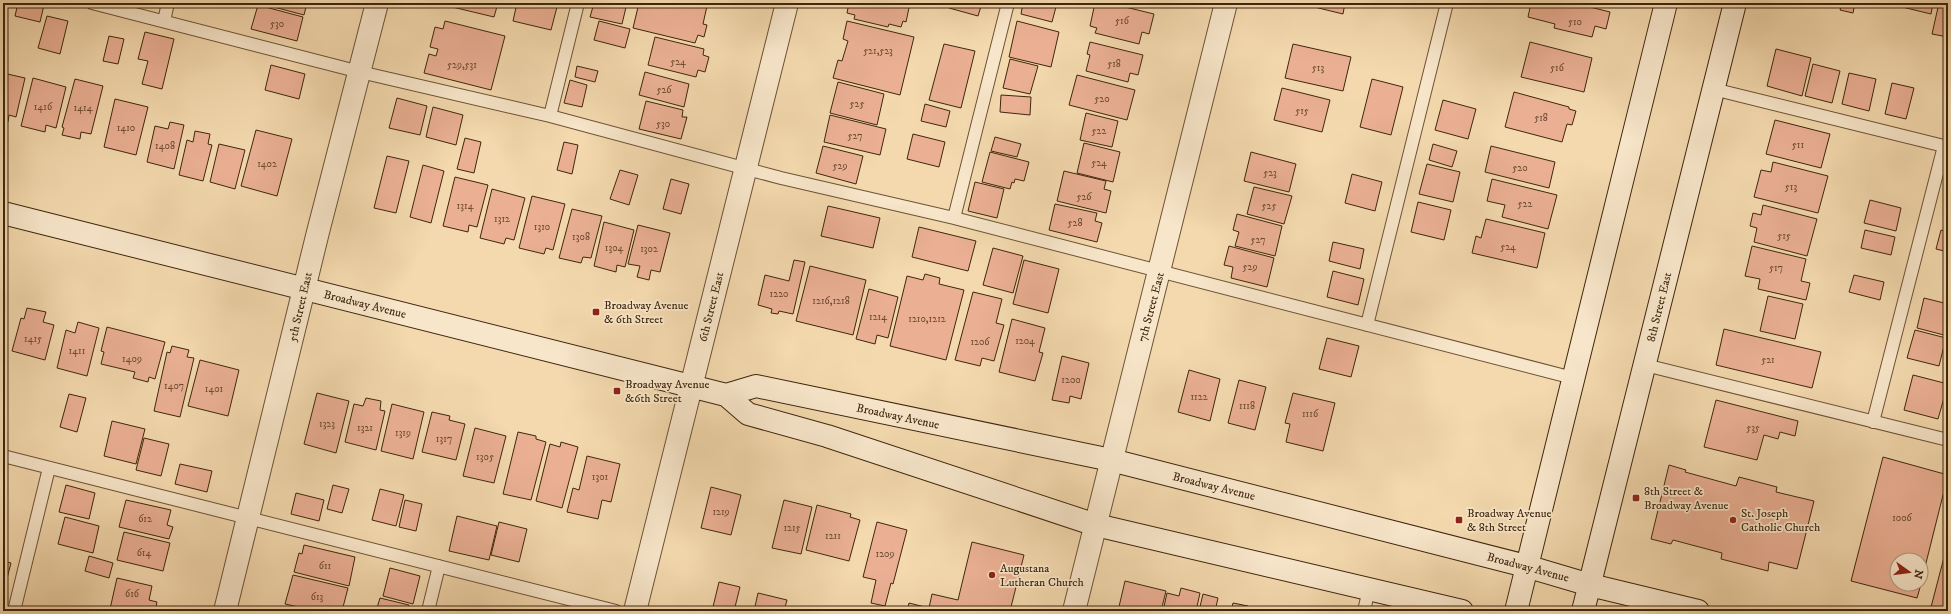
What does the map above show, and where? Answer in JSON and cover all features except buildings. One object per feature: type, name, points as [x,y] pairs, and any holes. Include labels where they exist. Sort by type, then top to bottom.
[{"type":"main road","name":"5th Street East","points":[[225,611],[304,289],[377,3]]},
{"type":"main road","name":"6th Street East","points":[[636,611],[787,3]]},
{"type":"main road","name":"7th Street East","points":[[1074,611],[1226,3]]},
{"type":"main road","points":[[1516,611],[1666,3]]},
{"type":"main road","name":"8th Street East","points":[[1584,611],[1735,3]]},
{"type":"main road","name":"Broadway Avenue","points":[[3,213],[726,395],[748,414],[828,436],[1096,525],[1462,611]]},
{"type":"main road","name":"Broadway Avenue","points":[[726,395],[756,386],[1111,460],[1526,566],[1590,585],[1698,611]]},
{"type":"lane","points":[[92,3],[360,72],[550,116],[745,168],[954,218],[1573,378]]},
{"type":"lane","points":[[164,21],[168,3]]},
{"type":"lane","points":[[550,116],[578,3]]},
{"type":"lane","points":[[954,218],[1008,3]]},
{"type":"lane","points":[[1367,325],[1447,3]]},
{"type":"lane","points":[[1713,89],[1946,146],[1873,422]]},
{"type":"lane","points":[[1645,365],[1948,440]]},
{"type":"lane","points":[[3,456],[616,611]]},
{"type":"lane","points":[[14,611],[49,468]]},
{"type":"lane","points":[[428,611],[440,566]]},
{"type":"lane","points":[[1364,611],[1369,589]]},
{"type":"place","name":"Broadway Avenue & 6th Street","points":[[596,312]]},
{"type":"place","name":"Broadway Avenue &6th Street","points":[[617,391]]},
{"type":"place","name":"8th Street & Broadway Avenue","points":[[1636,498]]},
{"type":"place","name":"Broadway Avenue & 8th Street","points":[[1459,520]]},
{"type":"place","name":"St. Joseph Catholic Church","points":[[1733,520]]},
{"type":"place","name":"Augustana Lutheran Church","points":[[992,575]]}]
